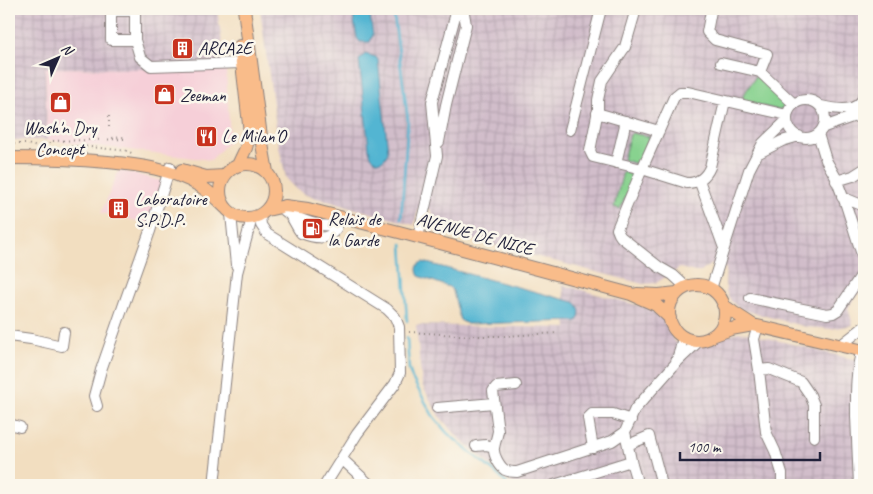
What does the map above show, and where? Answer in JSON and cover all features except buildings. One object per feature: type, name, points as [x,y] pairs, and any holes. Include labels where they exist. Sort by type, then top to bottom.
[{"type":"main road","points":[[236,9],[250,133],[246,148],[238,165]]},
{"type":"main road","points":[[244,9],[267,172]]},
{"type":"main road","points":[[9,151],[48,151],[143,161],[169,169],[200,186],[213,195],[229,211],[241,218],[264,212],[272,203],[274,186],[267,172],[253,164],[245,163],[230,169],[224,176],[220,187],[220,198],[229,211]]},
{"type":"main road","points":[[9,158],[72,159],[132,164],[206,177],[224,176]]},
{"type":"main road","name":"AVENUE DE NICE","points":[[274,186],[287,197],[308,209],[338,220],[401,232],[631,294],[656,306],[670,318]]},
{"type":"main road","name":"AVENUE DE NICE","points":[[264,212],[285,206],[308,209]]},
{"type":"main road","points":[[712,336],[719,330],[723,322],[723,305],[719,295],[703,286],[694,285],[682,290],[670,305],[670,318],[673,327],[682,337],[688,340],[699,341],[731,329],[756,325]]},
{"type":"main road","name":"AVENUE DE NICE","points":[[631,294],[659,295],[682,290]]},
{"type":"main road","points":[[723,305],[756,325],[863,351]]},
{"type":"street","points":[[437,156],[432,102],[457,9]]},
{"type":"street","points":[[418,237],[437,156],[446,105],[466,25],[465,9]]},
{"type":"street","points":[[570,130],[601,9]]},
{"type":"street","points":[[633,9],[626,47],[602,81],[590,153],[595,158],[692,183],[706,176],[710,167],[725,101]]},
{"type":"street","points":[[711,11],[707,32],[715,40],[768,54],[760,72]]},
{"type":"street","points":[[135,40],[140,57],[151,66],[242,63]]},
{"type":"street","points":[[721,63],[760,72],[794,104]]},
{"type":"street","points":[[682,290],[673,275],[661,269],[621,236],[618,231],[618,226],[674,97],[680,92],[688,92],[787,117]]},
{"type":"street","points":[[821,106],[848,109],[859,105],[864,96]]},
{"type":"street","points":[[711,289],[749,170],[756,154],[763,143],[787,117],[794,104],[805,99],[811,100],[821,106],[826,116],[826,122],[821,130],[826,160],[836,180],[863,258],[864,267],[862,274],[838,310],[832,313],[826,314],[750,298]]},
{"type":"street","points":[[756,154],[782,141],[812,137],[821,130],[855,116],[864,110]]},
{"type":"street","points":[[597,113],[659,131]]},
{"type":"street","points":[[787,117],[791,130],[802,137],[826,160]]},
{"type":"street","points":[[616,163],[626,121]]},
{"type":"street","points":[[97,406],[94,396],[169,169]]},
{"type":"street","points":[[836,180],[854,176],[864,169]]},
{"type":"street","points":[[698,180],[724,248]]},
{"type":"street","points":[[842,197],[864,206]]},
{"type":"street","points":[[264,212],[285,210],[290,214],[301,233],[320,238],[325,237],[336,229],[338,220]]},
{"type":"street","points":[[214,485],[237,273],[229,211]]},
{"type":"street","points":[[237,273],[264,212]]},
{"type":"street","points":[[264,212],[261,225],[267,234],[387,309],[399,326],[400,373],[395,384],[358,434],[325,485]]},
{"type":"street","points":[[756,325],[754,339],[766,432],[782,473],[782,485]]},
{"type":"street","points":[[841,345],[864,327]]},
{"type":"street","points":[[9,336],[62,346],[64,332]]},
{"type":"street","points":[[676,363],[682,337]]},
{"type":"street","points":[[516,385],[496,387],[493,391],[498,431],[494,453],[501,467],[511,472],[518,472],[593,448],[612,441],[625,432],[635,409],[676,363],[699,341]]},
{"type":"street","points":[[859,485],[856,396],[857,371],[863,351]]},
{"type":"street","points":[[759,370],[769,369],[801,382],[810,394],[814,405],[814,437]]},
{"type":"street","points":[[437,408],[494,402]]},
{"type":"street","points":[[593,448],[588,418],[592,414],[613,414],[631,420]]},
{"type":"street","points":[[9,424],[20,427]]},
{"type":"street","points":[[625,432],[638,485]]},
{"type":"street","points":[[628,444],[650,436],[662,485]]},
{"type":"street","points":[[476,446],[486,445],[494,447]]},
{"type":"street","points":[[342,459],[370,485]]},
{"type":"street","points":[[554,485],[631,461]]},
{"type":"path","points":[[109,116],[109,130]]},
{"type":"path","points":[[43,148],[53,141],[125,139],[124,137],[109,137]]},
{"type":"path","points":[[399,332],[474,336],[557,333]]},
{"type":"shaded area","points":[[9,9],[217,9],[226,70],[45,68],[47,140],[9,140]]},
{"type":"shaded area","points":[[260,9],[864,9],[864,290],[856,295],[848,308],[853,325],[831,329],[806,327],[740,309],[727,294],[725,284],[726,268],[711,264],[701,272],[680,268],[656,283],[643,284],[442,232],[430,209],[419,207],[414,225],[306,195],[296,189],[286,178],[279,147]]},
{"type":"shaded area","points":[[45,68],[226,70],[230,140],[211,160],[47,140]]},
{"type":"shaded area","points":[[119,170],[162,181],[151,224],[101,213]]},
{"type":"shaded area","points":[[563,285],[648,308],[664,318],[675,342],[695,350],[704,343],[738,332],[864,362],[864,485],[514,485],[458,437],[439,416],[422,385],[416,325],[567,328]]},
{"type":"green space","points":[[756,76],[784,101],[783,108],[778,110],[743,101],[743,96]]},
{"type":"green space","points":[[632,133],[650,137],[638,164],[623,159]]},
{"type":"green space","points":[[623,172],[631,174],[631,179],[633,180],[620,209],[614,207]]},
{"type":"water","points":[[352,9],[369,9],[373,35],[370,42],[360,42],[357,38]]},
{"type":"water","points":[[365,54],[376,57],[378,60],[388,151],[381,161],[375,160],[372,157],[369,149],[359,60]]},
{"type":"water","points":[[423,262],[574,302],[579,308],[579,319],[577,321],[467,324],[460,320],[453,291],[449,287],[419,276],[417,268]]},
{"type":"waterway","points":[[393,9],[408,120],[401,219]]},
{"type":"waterway","points":[[402,244],[407,321]]},
{"type":"waterway","points":[[407,338],[409,369],[433,416],[447,433],[508,485]]},
{"type":"place","name":"ARCA2E","points":[[182,48]]},
{"type":"place","name":"Zeeman","points":[[164,95]]},
{"type":"place","name":"Wash'n Dry Concept","points":[[60,103]]},
{"type":"place","name":"Le Milan'O","points":[[206,136]]},
{"type":"place","name":"Laboratoire S.P.D.P.","points":[[119,209]]},
{"type":"place","name":"Relais de la Garde","points":[[312,229]]}]
